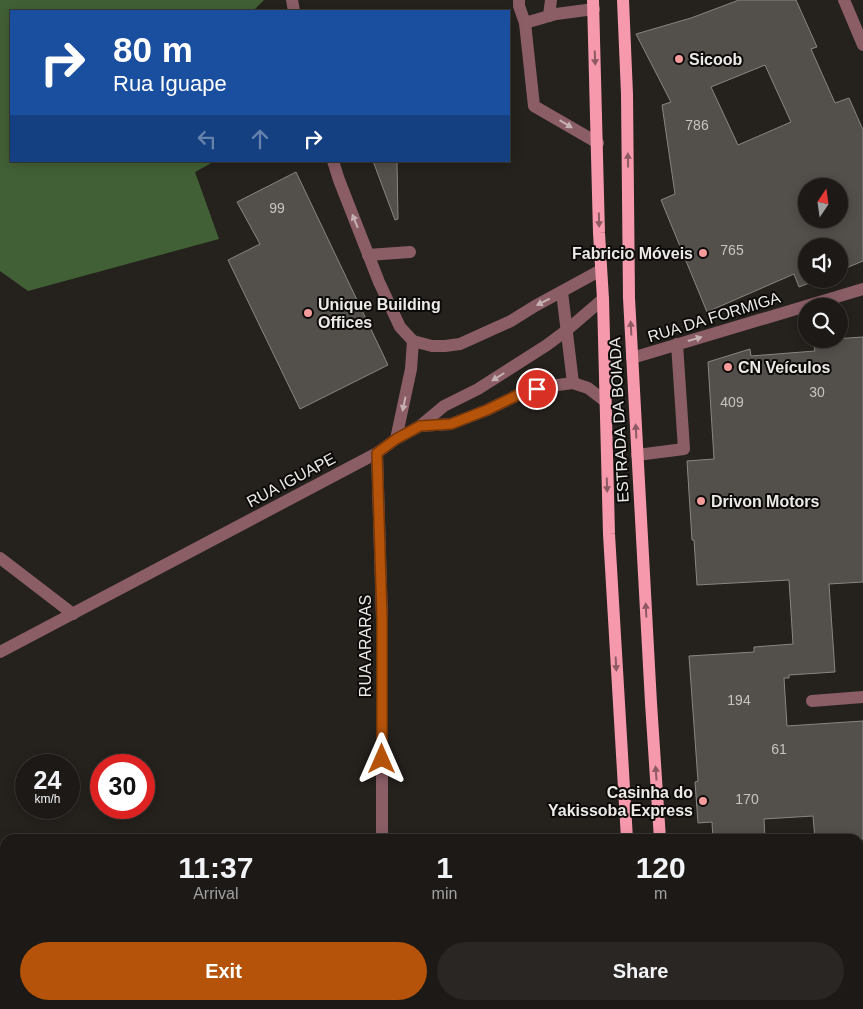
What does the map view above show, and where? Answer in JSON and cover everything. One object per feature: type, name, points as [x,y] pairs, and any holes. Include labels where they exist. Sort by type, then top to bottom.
[{"type":"main road","name":"ESTRADA DA BOIADA","points":[[623,0],[627,94],[629,298],[660,834]]},
{"type":"main road","name":"ESTRADA DA BOIADA","points":[[594,4],[609,534],[626,834]]},
{"type":"street","points":[[519,0],[519,6],[526,23],[534,106],[598,143]]},
{"type":"street","points":[[549,16],[551,0]]},
{"type":"street","points":[[844,0],[863,45]]},
{"type":"street","points":[[526,23],[594,4]]},
{"type":"street","points":[[334,162],[339,180],[379,282],[400,326],[413,341],[432,346],[460,344],[511,321],[601,270]]},
{"type":"street","points":[[368,255],[410,252]]},
{"type":"street","name":"RUA DA FORMIGA","points":[[632,358],[863,289]]},
{"type":"street","points":[[562,292],[573,383],[588,388],[605,401]]},
{"type":"street","points":[[420,426],[444,406],[478,389],[517,365],[567,330],[603,299]]},
{"type":"street","points":[[396,439],[411,369],[413,341]]},
{"type":"street","points":[[637,455],[684,449],[677,344]]},
{"type":"street","name":"RUA IGUAPE","points":[[0,652],[377,453],[396,439],[420,426],[451,424],[487,410],[524,392],[573,383]]},
{"type":"street","name":"RUA ARARAS","points":[[377,453],[382,619],[382,834]]},
{"type":"street","points":[[0,558],[73,614]]},
{"type":"street","points":[[812,701],[863,698]]},
{"type":"green space","points":[[0,0],[264,0],[254,10],[10,10],[10,162],[213,162],[195,172],[219,239],[28,291],[0,271]]},
{"type":"building","points":[[739,0],[796,0],[817,47],[811,49],[835,103],[849,98],[863,130],[863,261],[848,267],[848,238],[798,238],[798,284],[794,274],[707,312],[661,200],[675,194],[662,105],[671,102],[636,34],[691,18]],"holes":[[[765,65],[791,122],[738,145],[711,87]]]},
{"type":"building","points":[[373,162],[397,162],[398,219],[395,220]]},
{"type":"building","name":"Unique Building Offices","points":[[296,172],[388,365],[300,409],[228,260],[260,244],[237,202]]},
{"type":"building","points":[[863,337],[863,582],[829,584],[835,672],[789,675],[789,678],[784,678],[787,726],[863,721],[863,834],[815,834],[813,816],[764,819],[765,834],[713,834],[712,822],[698,823],[695,782],[698,781],[689,656],[754,652],[754,647],[793,644],[789,580],[697,585],[687,461],[714,459],[708,362],[750,349],[751,356],[815,351],[814,348],[848,348],[848,338]]},
{"type":"place","name":"Sicoob","points":[[679,59]]},
{"type":"place","name":"Fabricio Móveis","points":[[703,253]]},
{"type":"place","name":"Unique Building Offices","points":[[308,313]]},
{"type":"place","name":"CN Veículos","points":[[728,367]]},
{"type":"place","name":"Drivon Motors","points":[[701,501]]},
{"type":"place","name":"Casinha do Yakissoba Express","points":[[703,801]]},
{"type":"route","points":[[382,759],[382,619],[377,453],[396,439],[420,426],[451,424],[487,410],[524,392],[537,389]]}]
